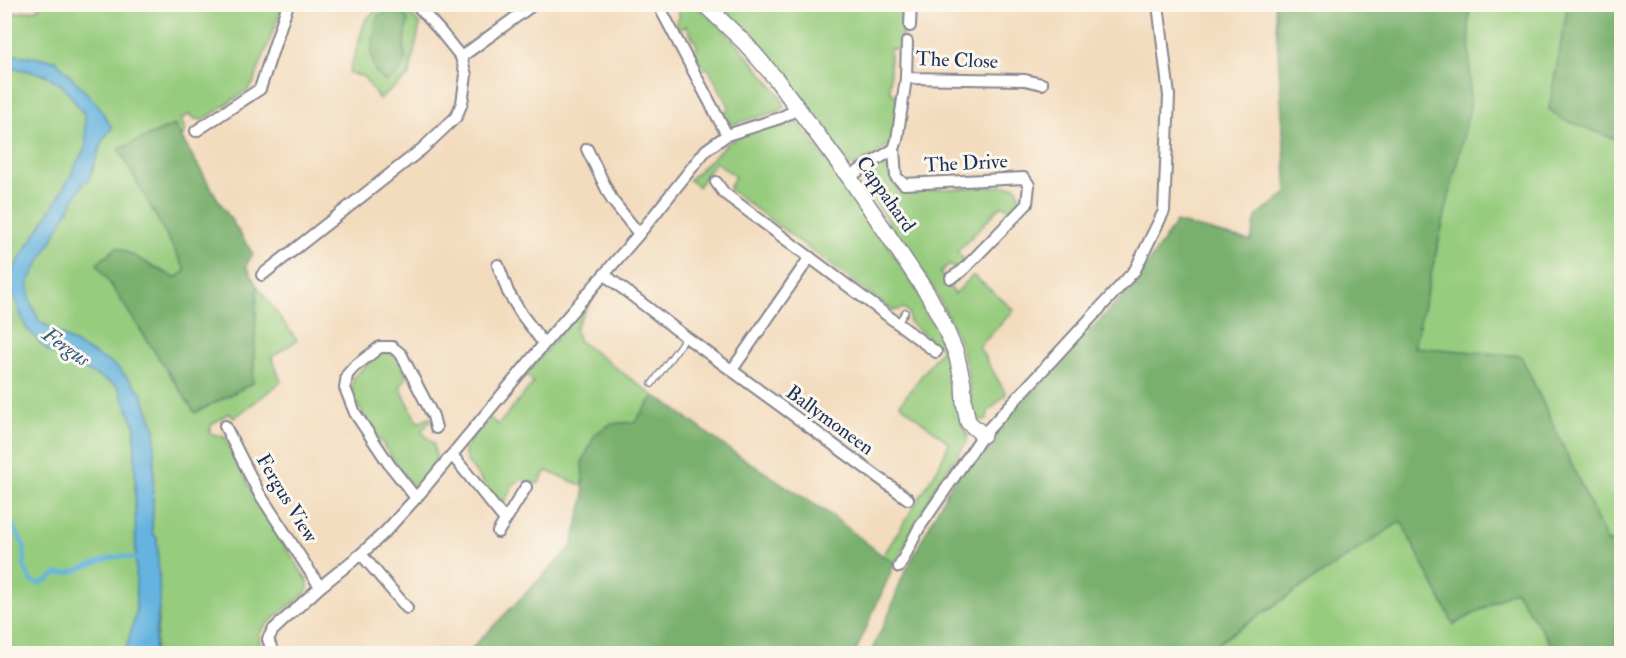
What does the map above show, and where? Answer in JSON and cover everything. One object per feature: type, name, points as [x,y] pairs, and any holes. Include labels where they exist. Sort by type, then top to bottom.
[{"type":"main road","name":"Cappahard","points":[[704,4],[720,10],[776,79],[849,177],[929,296],[956,353],[968,422],[983,435]]},
{"type":"street","points":[[196,131],[260,90],[288,4]]},
{"type":"street","points":[[262,275],[422,149],[456,117],[462,103],[466,75],[461,57],[416,4]]},
{"type":"street","points":[[461,57],[534,4]]},
{"type":"street","points":[[658,4],[727,135]]},
{"type":"street","points":[[910,27],[911,4]]},
{"type":"street","points":[[899,567],[919,528],[983,435],[1135,270],[1164,211],[1169,96],[1158,4]]},
{"type":"street","name":"The Close","points":[[907,42],[906,78],[1026,80],[1042,84]]},
{"type":"street","points":[[849,177],[894,149],[906,78]]},
{"type":"street","points":[[275,654],[268,639],[273,630],[386,532],[605,275],[706,150],[727,135],[780,118],[798,109]]},
{"type":"street","points":[[587,149],[612,200],[639,234]]},
{"type":"street","name":"The Drive","points":[[894,149],[896,177],[904,184],[1024,178],[1029,185],[1027,204],[962,271],[951,278]]},
{"type":"street","points":[[716,182],[724,193],[936,352]]},
{"type":"street","points":[[732,370],[810,257]]},
{"type":"street","points":[[498,265],[508,292],[544,344]]},
{"type":"street","name":"Ballymoneen","points":[[605,275],[908,499]]},
{"type":"street","points":[[416,498],[389,464],[355,413],[345,388],[347,375],[380,347],[392,348],[401,354],[433,416],[436,429]]},
{"type":"street","name":"Fergus View","points":[[225,426],[259,493],[320,587]]},
{"type":"street","points":[[452,455],[506,520]]},
{"type":"street","points":[[498,532],[526,487]]},
{"type":"street","points":[[361,554],[407,608]]},
{"type":"lane","points":[[898,323],[906,312]]},
{"type":"lane","points":[[652,384],[686,337]]},
{"type":"green space","points":[[42,4],[283,5],[253,84],[247,91],[203,120],[195,119],[190,114],[181,119],[185,130],[182,138],[174,125],[119,149],[186,271],[175,278],[117,247],[253,383],[257,286],[297,340],[272,357],[281,382],[234,418],[229,413],[212,424],[209,433],[225,437],[256,500],[308,582],[308,589],[304,595],[274,618],[261,632],[260,643],[266,653],[155,653],[160,600],[157,538],[152,534],[155,428],[141,392],[116,366],[39,321],[29,298],[28,281],[84,182],[89,180],[102,141],[55,60],[5,54],[4,15],[36,10]]},
{"type":"green space","points":[[730,4],[900,5],[902,46],[898,49],[890,49],[890,92],[897,96],[894,128],[889,144],[855,165],[851,166],[845,161],[798,95],[730,16],[728,12]]},
{"type":"green space","points":[[381,5],[403,5],[420,25],[409,76],[379,99],[364,77],[349,73],[365,21]],"holes":[[[396,9],[408,19],[404,46],[405,62]]]},
{"type":"green space","points":[[666,5],[693,5],[717,23],[778,93],[784,108],[730,125],[723,114],[730,108],[708,68],[704,69],[694,50],[698,47],[686,26],[679,30],[675,24],[680,16],[675,7],[669,8]]},
{"type":"green space","points":[[1275,5],[1469,5],[1470,107],[1414,347],[1521,356],[1608,543],[1621,539],[1621,571],[1614,573],[1617,653],[1557,653],[1515,590],[1454,625],[1401,521],[1202,653],[870,654],[902,578],[949,488],[969,458],[1134,284],[1176,222],[1251,241],[1256,217],[1287,193]]},
{"type":"green space","points":[[1469,5],[1568,5],[1549,109],[1562,119],[1621,141],[1621,539],[1608,543],[1521,356],[1414,347],[1470,107]]},
{"type":"green space","points":[[1568,5],[1621,5],[1621,141],[1562,119],[1549,109]]},
{"type":"green space","points":[[396,9],[408,19],[404,46],[405,62],[398,73],[385,82],[374,70],[371,51],[378,15]]},
{"type":"green space","points":[[15,68],[46,75],[64,87],[85,115],[86,146],[59,197],[7,279],[49,352],[118,386],[135,426],[136,614],[125,653],[5,653],[4,73]]},
{"type":"green space","points":[[791,121],[798,123],[863,207],[934,317],[953,371],[961,423],[968,434],[967,442],[937,484],[895,563],[883,556],[938,468],[949,443],[900,404],[942,349],[909,322],[909,313],[904,308],[892,310],[729,189],[735,176],[715,162],[698,187],[689,180],[729,142],[751,131]]},
{"type":"green space","points":[[174,125],[253,254],[246,265],[257,286],[253,383],[195,413],[97,264],[117,247],[175,278],[186,271],[119,149]]},
{"type":"green space","points":[[880,163],[889,167],[890,176],[896,186],[906,191],[1007,186],[1014,186],[1018,189],[1020,203],[1012,211],[1001,206],[957,252],[963,258],[963,262],[956,269],[948,265],[940,273],[955,294],[974,276],[1014,310],[979,347],[1006,394],[988,412],[987,420],[980,420],[973,415],[967,368],[956,333],[935,291],[864,186],[863,178],[867,171]]},
{"type":"green space","points":[[596,292],[597,294],[575,328],[578,340],[654,396],[635,422],[611,424],[582,463],[584,486],[546,471],[538,484],[522,479],[513,485],[503,505],[467,462],[464,450],[473,436],[490,418],[498,425],[534,382],[525,375]]},
{"type":"green space","points":[[388,352],[398,357],[407,377],[400,387],[418,423],[429,418],[431,421],[421,431],[434,444],[435,455],[441,459],[422,484],[415,486],[408,481],[354,399],[353,377],[380,353]]},
{"type":"green space","points":[[654,396],[727,448],[831,515],[895,563],[855,653],[467,653],[572,546],[584,498],[582,463],[595,434],[611,424],[635,422]]},
{"type":"green space","points":[[1401,521],[1454,625],[1515,590],[1557,653],[1202,654]]},
{"type":"green space","points":[[1621,571],[1621,653],[1617,653],[1614,572]]},
{"type":"water","name":"Fergus","points":[[5,54],[55,60],[98,105],[112,128],[102,141],[89,180],[84,182],[29,281],[29,298],[39,321],[116,366],[141,392],[155,428],[152,533],[157,538],[160,600],[154,653],[125,653],[136,614],[135,426],[118,386],[49,352],[26,328],[7,279],[59,197],[86,146],[85,115],[64,87],[46,75],[15,68],[5,73]]},
{"type":"waterway","points":[[4,506],[24,546],[24,566],[31,581],[39,584],[56,574],[69,573],[110,558],[124,556],[140,560]]}]
